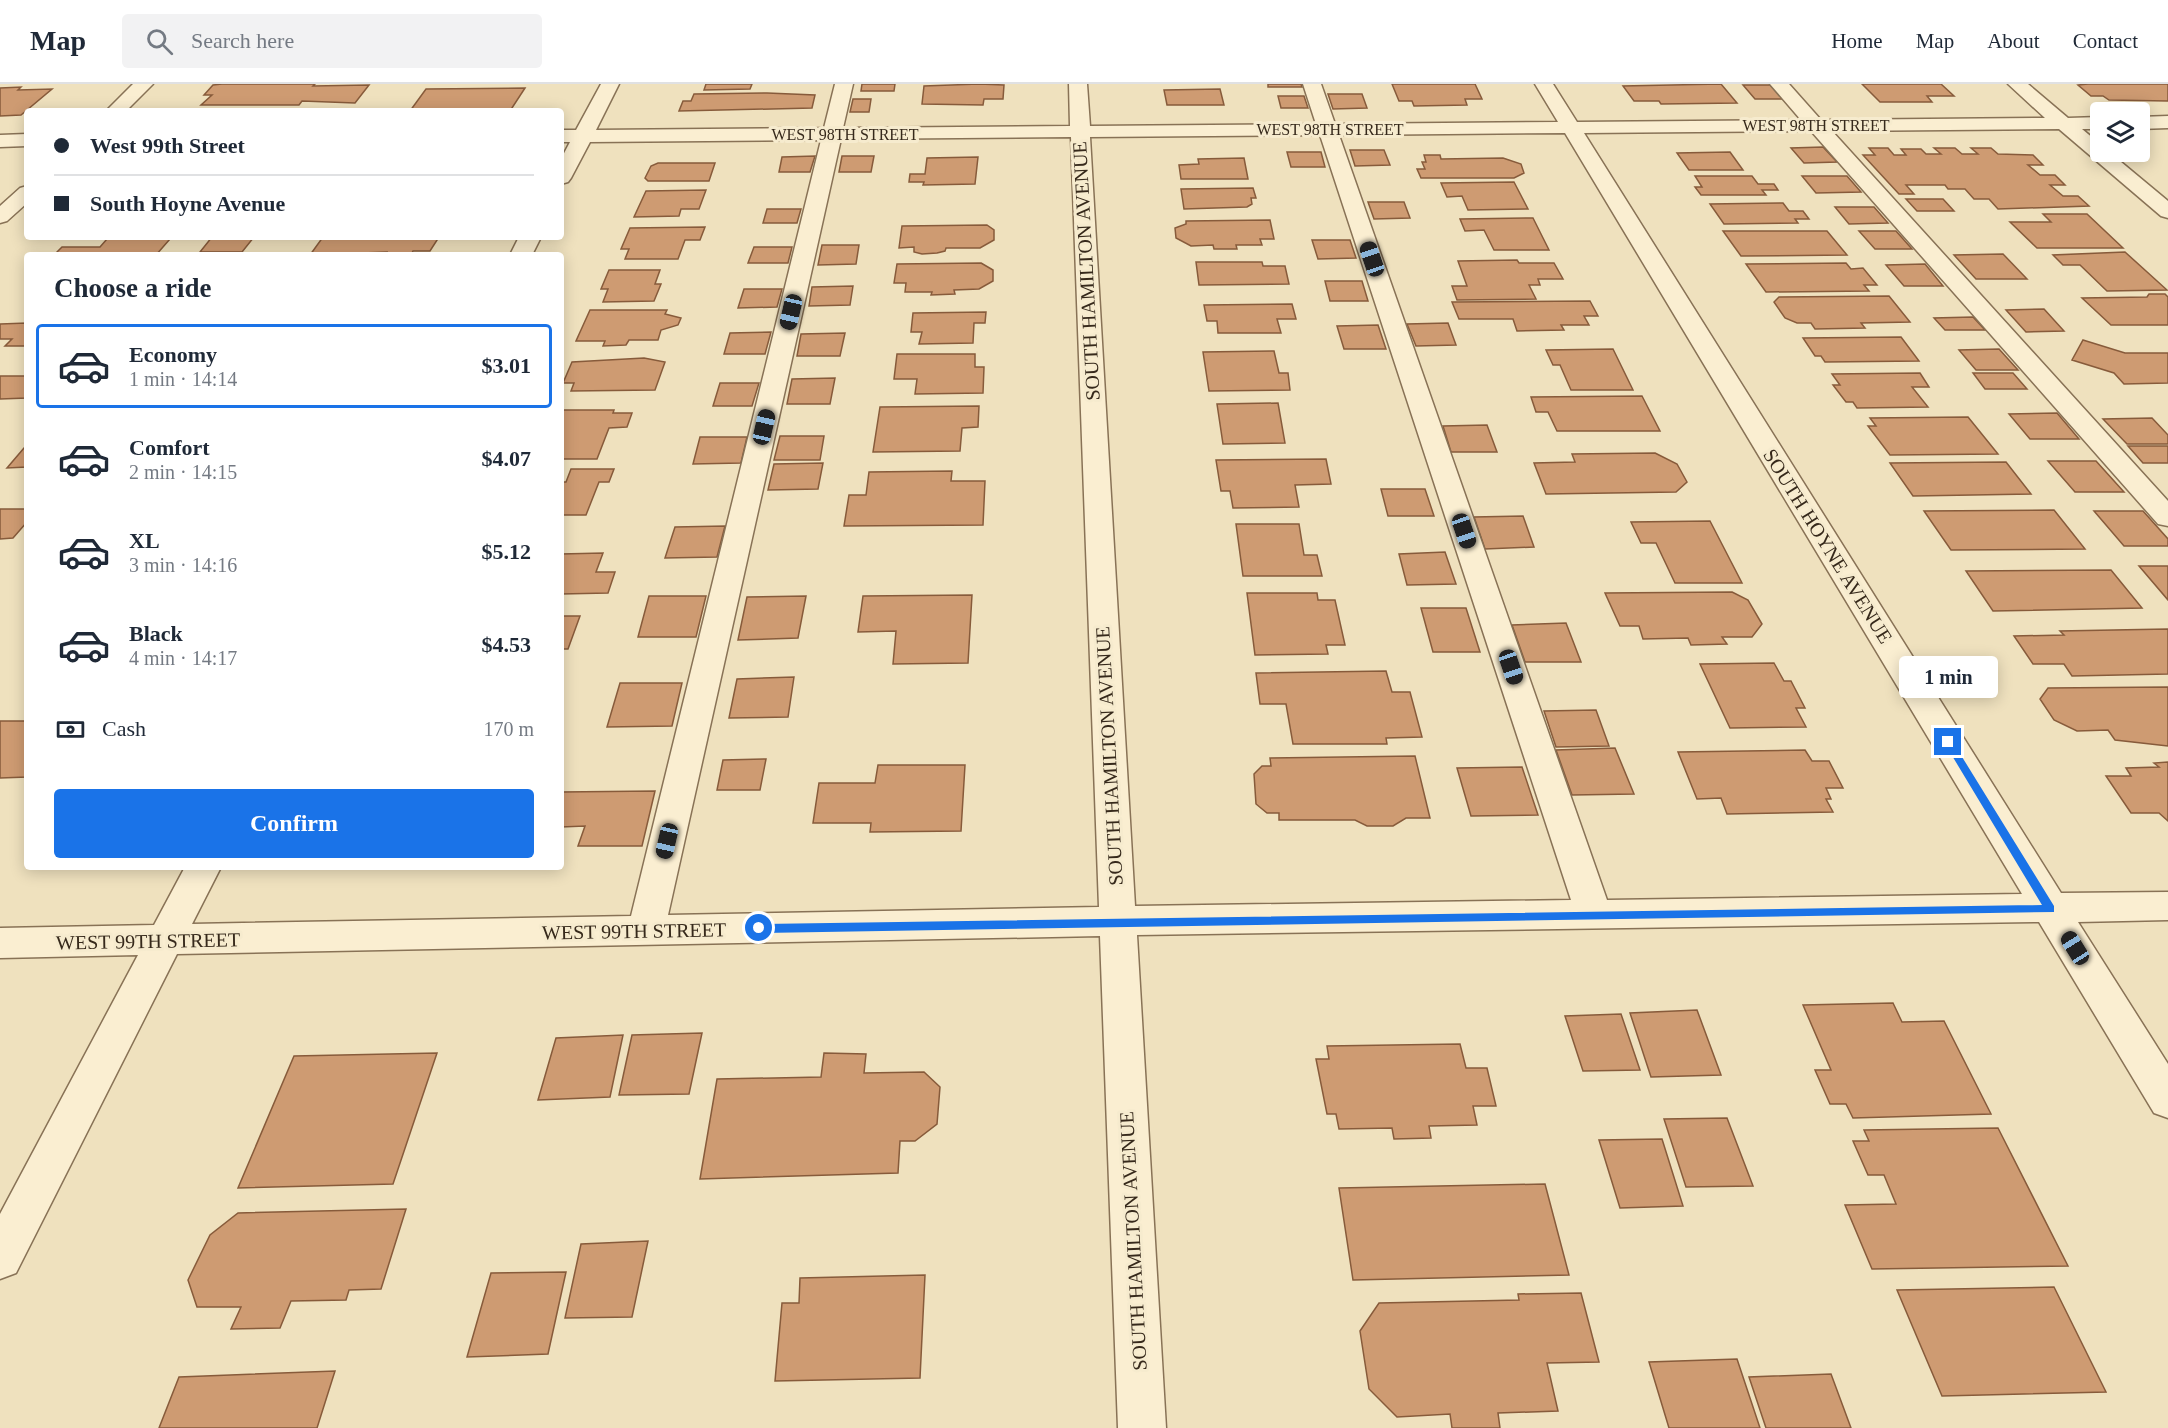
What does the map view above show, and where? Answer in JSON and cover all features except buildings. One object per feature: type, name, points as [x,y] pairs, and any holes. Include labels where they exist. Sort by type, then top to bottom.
[{"type":"street","points":[[118,108],[144,84]]},
{"type":"street","points":[[564,172],[609,84]]},
{"type":"street","points":[[646,931],[844,84]]},
{"type":"street","name":"SOUTH HAMILTON AVENUE","points":[[1078,84],[1142,1428]]},
{"type":"street","points":[[1312,84],[1594,914]]},
{"type":"street","name":"SOUTH HOYNE AVENUE","points":[[1544,84],[2168,1100]]},
{"type":"street","points":[[1779,84],[2168,518]]},
{"type":"street","points":[[2017,84],[2168,212]]},
{"type":"street","points":[[2150,123],[2168,122]]},
{"type":"street","name":"WEST 98TH STREET","points":[[564,136],[2090,123]]},
{"type":"street","points":[[0,141],[24,141]]},
{"type":"street","points":[[0,217],[24,195]]},
{"type":"street","points":[[0,1258],[201,870]]},
{"type":"street","name":"WEST 99TH STREET","points":[[0,943],[1118,921],[2168,906]]},
{"type":"route","points":[[759,928],[2050,909],[1948,742]]}]
